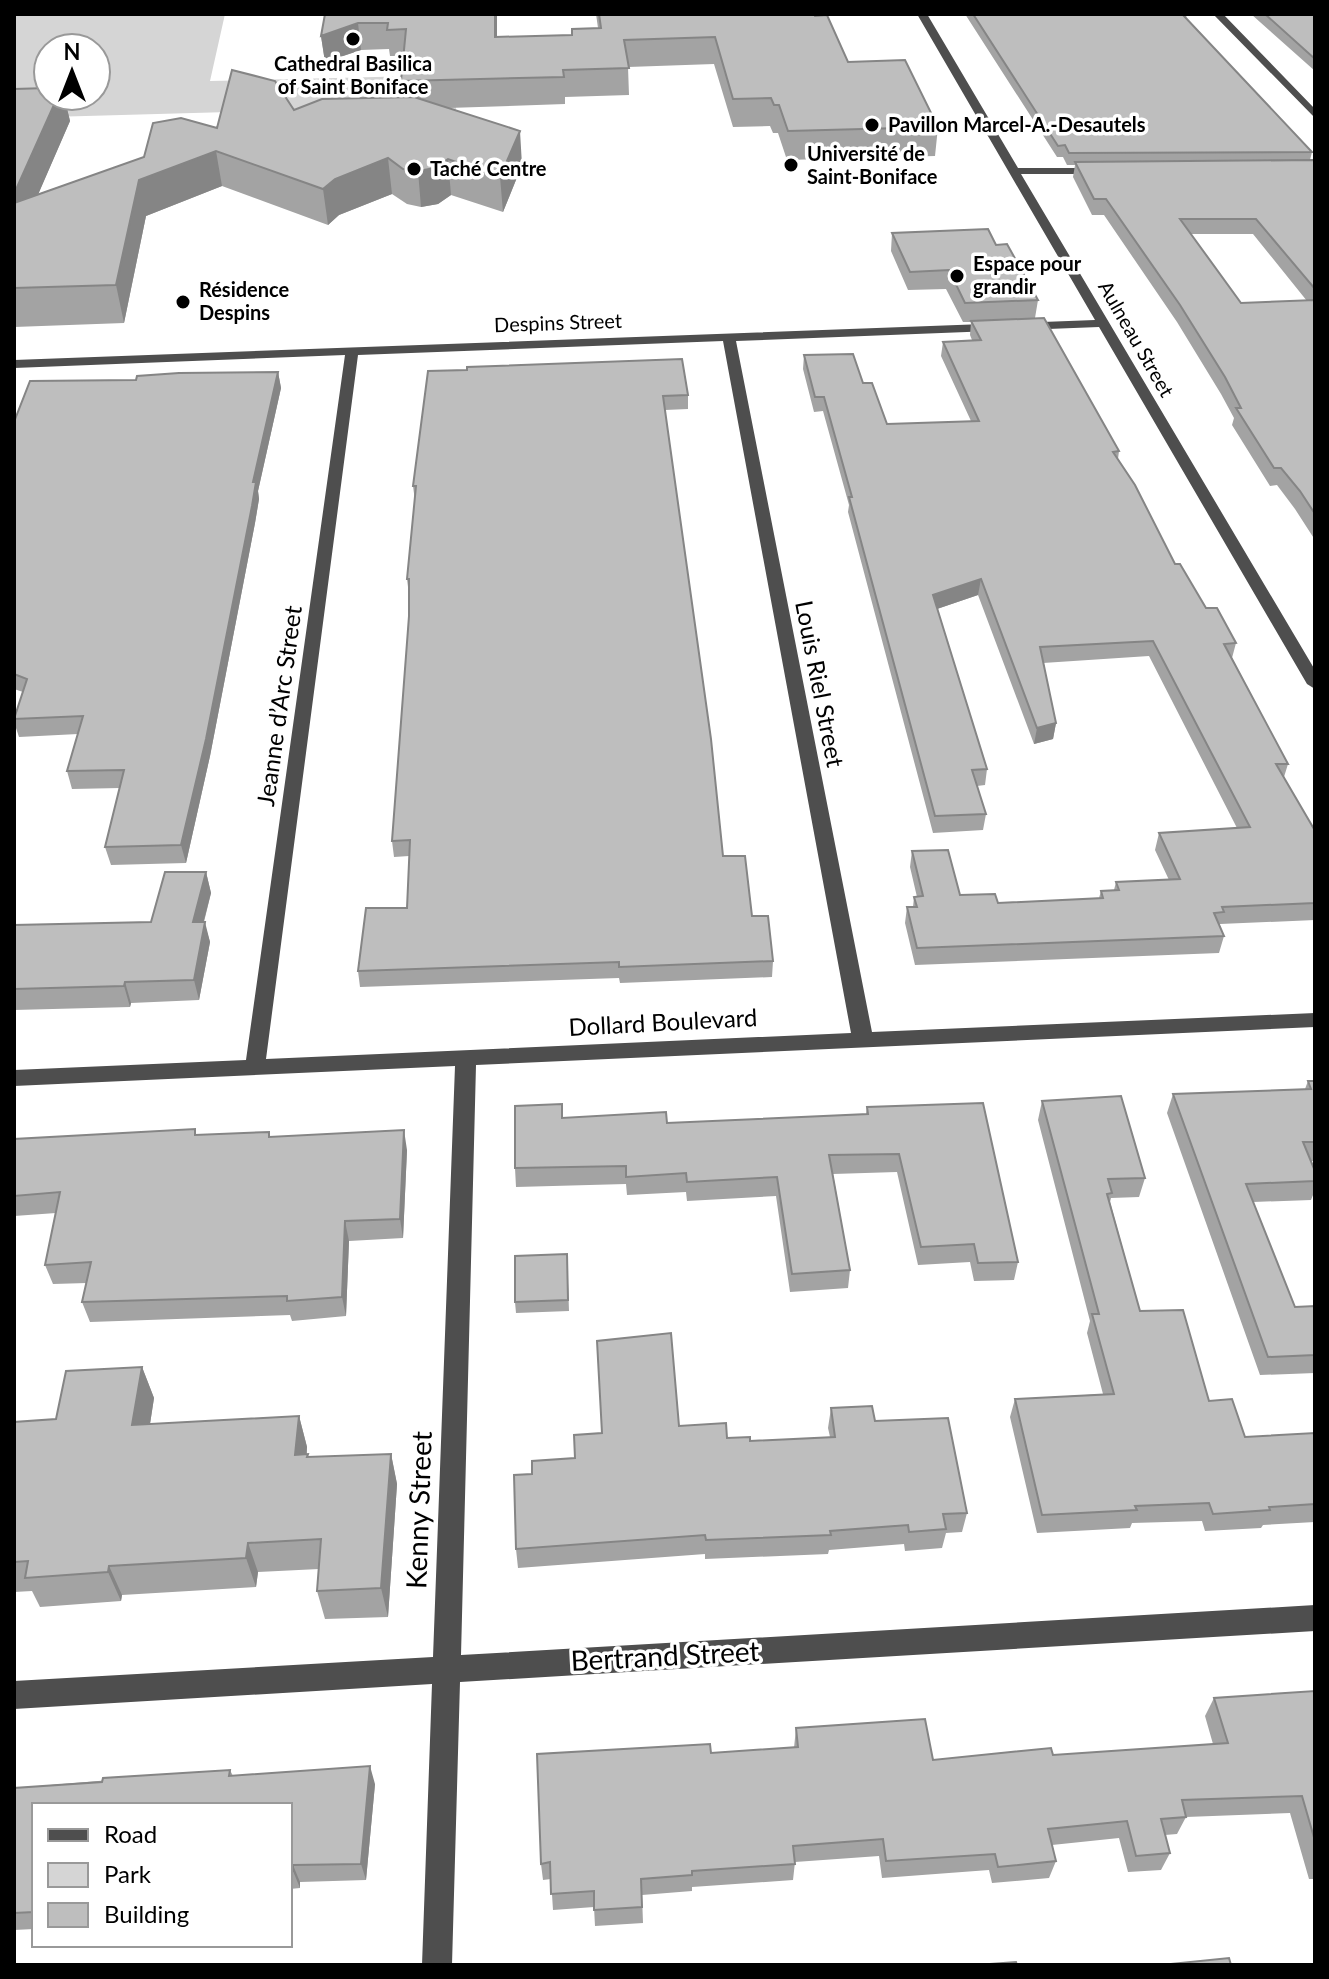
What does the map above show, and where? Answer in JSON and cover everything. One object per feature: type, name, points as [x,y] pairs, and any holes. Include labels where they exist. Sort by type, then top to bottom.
[{"type":"street","name":"Aulneau Street","points":[[922,14],[1315,684]]},
{"type":"street","points":[[1218,14],[1315,115]]},
{"type":"street","points":[[1014,171],[1118,170]]},
{"type":"street","name":"Despins Street","points":[[14,364],[1104,323]]},
{"type":"street","name":"Louis Riel Street","points":[[729,337],[863,1040]]},
{"type":"street","name":"Jeanne d’Arc Street","points":[[255,1067],[352,351]]},
{"type":"street","name":"Dollard Boulevard","points":[[14,1078],[1315,1020]]},
{"type":"street","name":"Kenny Street","points":[[437,1965],[466,1058]]},
{"type":"street","name":"Bertrand Street","points":[[14,1695],[1315,1618]]},
{"type":"green space","points":[[14,14],[225,14],[210,81],[456,75],[456,111],[264,111],[14,118]]},
{"type":"building","points":[[325,14],[495,14],[495,37],[572,35],[572,29],[601,28],[599,14],[827,15],[848,62],[905,60],[938,127],[788,131],[779,105],[774,105],[771,98],[733,99],[715,37],[624,40],[629,68],[563,70],[564,77],[401,81],[406,29],[387,30],[388,23],[358,23],[321,36]]},
{"type":"building","points":[[973,14],[1184,14],[1312,152],[1069,153],[1065,145],[1058,146]]},
{"type":"building","points":[[1265,14],[1315,14],[1315,59]]},
{"type":"building","points":[[232,70],[275,81],[294,110],[322,99],[414,97],[520,131],[500,177],[448,159],[435,168],[418,171],[403,169],[388,158],[335,179],[323,189],[216,151],[139,180],[116,285],[14,288],[14,203],[144,157],[153,123],[181,118],[217,128]]},
{"type":"building","points":[[32,88],[32,112],[51,112],[14,194],[14,89]]},
{"type":"building","points":[[1315,160],[1315,289],[1256,219],[1180,219],[1241,303],[1315,300],[1315,514],[1281,468],[1274,468],[1236,408],[1241,408],[1225,377],[1180,305],[1106,199],[1094,199],[1075,162]]},
{"type":"building","points":[[988,229],[996,245],[1007,244],[1038,300],[965,303],[949,270],[910,272],[892,233]]},
{"type":"building","points":[[1044,318],[1119,451],[1113,452],[1135,485],[1175,564],[1180,564],[1206,608],[1217,608],[1236,643],[1224,644],[1288,764],[1276,764],[1315,829],[1315,903],[1222,907],[1224,912],[1214,913],[1224,936],[917,948],[907,907],[917,907],[914,897],[923,896],[912,851],[948,850],[960,895],[995,894],[998,903],[1103,898],[1101,891],[1119,890],[1116,882],[1180,879],[1159,833],[1250,827],[1153,641],[1040,647],[1056,723],[1037,728],[981,579],[933,595],[987,769],[972,770],[986,814],[935,816],[824,397],[815,397],[804,355],[853,354],[863,383],[872,383],[887,424],[979,421],[943,342],[981,340],[971,321]]},
{"type":"building","points":[[682,359],[688,395],[663,396],[711,739],[723,856],[745,856],[752,916],[768,916],[773,961],[619,967],[619,962],[358,971],[366,908],[407,908],[410,840],[392,841],[409,616],[407,579],[416,486],[413,486],[428,371]]},
{"type":"building","points":[[278,372],[253,482],[256,482],[252,506],[206,739],[181,845],[105,847],[124,770],[67,771],[83,716],[14,719],[27,679],[14,674],[14,422],[30,381],[136,380],[137,376],[179,373]]},
{"type":"building","points":[[165,872],[206,872],[193,922],[205,922],[194,980],[125,982],[124,986],[14,989],[14,925],[151,922]]},
{"type":"building","points":[[1308,1081],[1315,1081],[1315,1142],[1303,1142],[1315,1171],[1315,1181],[1246,1184],[1295,1307],[1315,1306],[1315,1355],[1268,1357],[1173,1094],[1311,1089]]},
{"type":"building","points":[[1121,1096],[1145,1178],[1108,1179],[1112,1193],[1107,1194],[1140,1311],[1183,1310],[1209,1401],[1232,1399],[1245,1437],[1315,1433],[1315,1504],[1213,1514],[1209,1503],[1042,1515],[1015,1399],[1114,1394],[1092,1314],[1099,1314],[1042,1101]]},
{"type":"building","points":[[983,1103],[1018,1262],[978,1263],[974,1244],[921,1247],[899,1154],[829,1155],[850,1270],[792,1274],[777,1177],[687,1182],[686,1173],[626,1177],[626,1166],[515,1168],[515,1106],[562,1104],[562,1118],[666,1112],[667,1123],[868,1114],[867,1107]]},
{"type":"building","points":[[195,1129],[195,1135],[269,1132],[269,1137],[404,1130],[400,1219],[345,1221],[342,1297],[287,1301],[287,1296],[82,1302],[91,1262],[45,1265],[60,1192],[14,1196],[14,1139]]},
{"type":"building","points":[[567,1254],[568,1300],[515,1302],[515,1256]]},
{"type":"building","points":[[671,1333],[679,1426],[726,1423],[727,1438],[750,1437],[750,1441],[835,1437],[831,1408],[872,1406],[875,1421],[948,1418],[967,1513],[943,1514],[946,1529],[909,1532],[908,1525],[830,1531],[831,1535],[706,1540],[705,1535],[516,1549],[514,1475],[532,1474],[532,1461],[575,1458],[574,1435],[602,1433],[597,1341]]},
{"type":"building","points":[[142,1367],[132,1425],[299,1416],[295,1455],[391,1454],[381,1588],[317,1591],[321,1539],[248,1543],[246,1558],[109,1566],[108,1572],[25,1578],[28,1561],[14,1562],[14,1422],[56,1419],[66,1371]]},
{"type":"building","points":[[1315,1691],[1315,1841],[1302,1796],[1182,1800],[1186,1817],[1161,1819],[1170,1853],[1136,1856],[1127,1821],[1048,1829],[1056,1861],[998,1867],[995,1854],[886,1861],[883,1839],[793,1846],[795,1864],[692,1871],[692,1875],[641,1879],[642,1907],[594,1910],[594,1891],[551,1894],[550,1862],[541,1864],[537,1754],[710,1744],[711,1753],[798,1747],[796,1728],[925,1719],[933,1760],[1051,1748],[1053,1755],[1228,1743],[1214,1698]]},
{"type":"building","points":[[370,1766],[361,1864],[293,1865],[292,1871],[292,1803],[32,1803],[32,1912],[14,1913],[14,1788],[102,1782],[103,1778],[230,1770],[229,1776]]},
{"type":"building","points":[[1229,1958],[1231,1965],[1161,1965]]},
{"type":"building","points":[[1016,1962],[1017,1965],[976,1965]]},
{"type":"place","name":"Cathedral Basilica of Saint Boniface","points":[[353,39]]},
{"type":"place","name":"Pavillon Marcel-A.-Desautels","points":[[872,125]]},
{"type":"place","name":"Université de Saint-Boniface","points":[[791,165]]},
{"type":"place","name":"Taché Centre","points":[[414,169]]},
{"type":"place","name":"Espace pour grandir","points":[[957,276]]},
{"type":"place","name":"Résidence Despins","points":[[183,302]]}]
